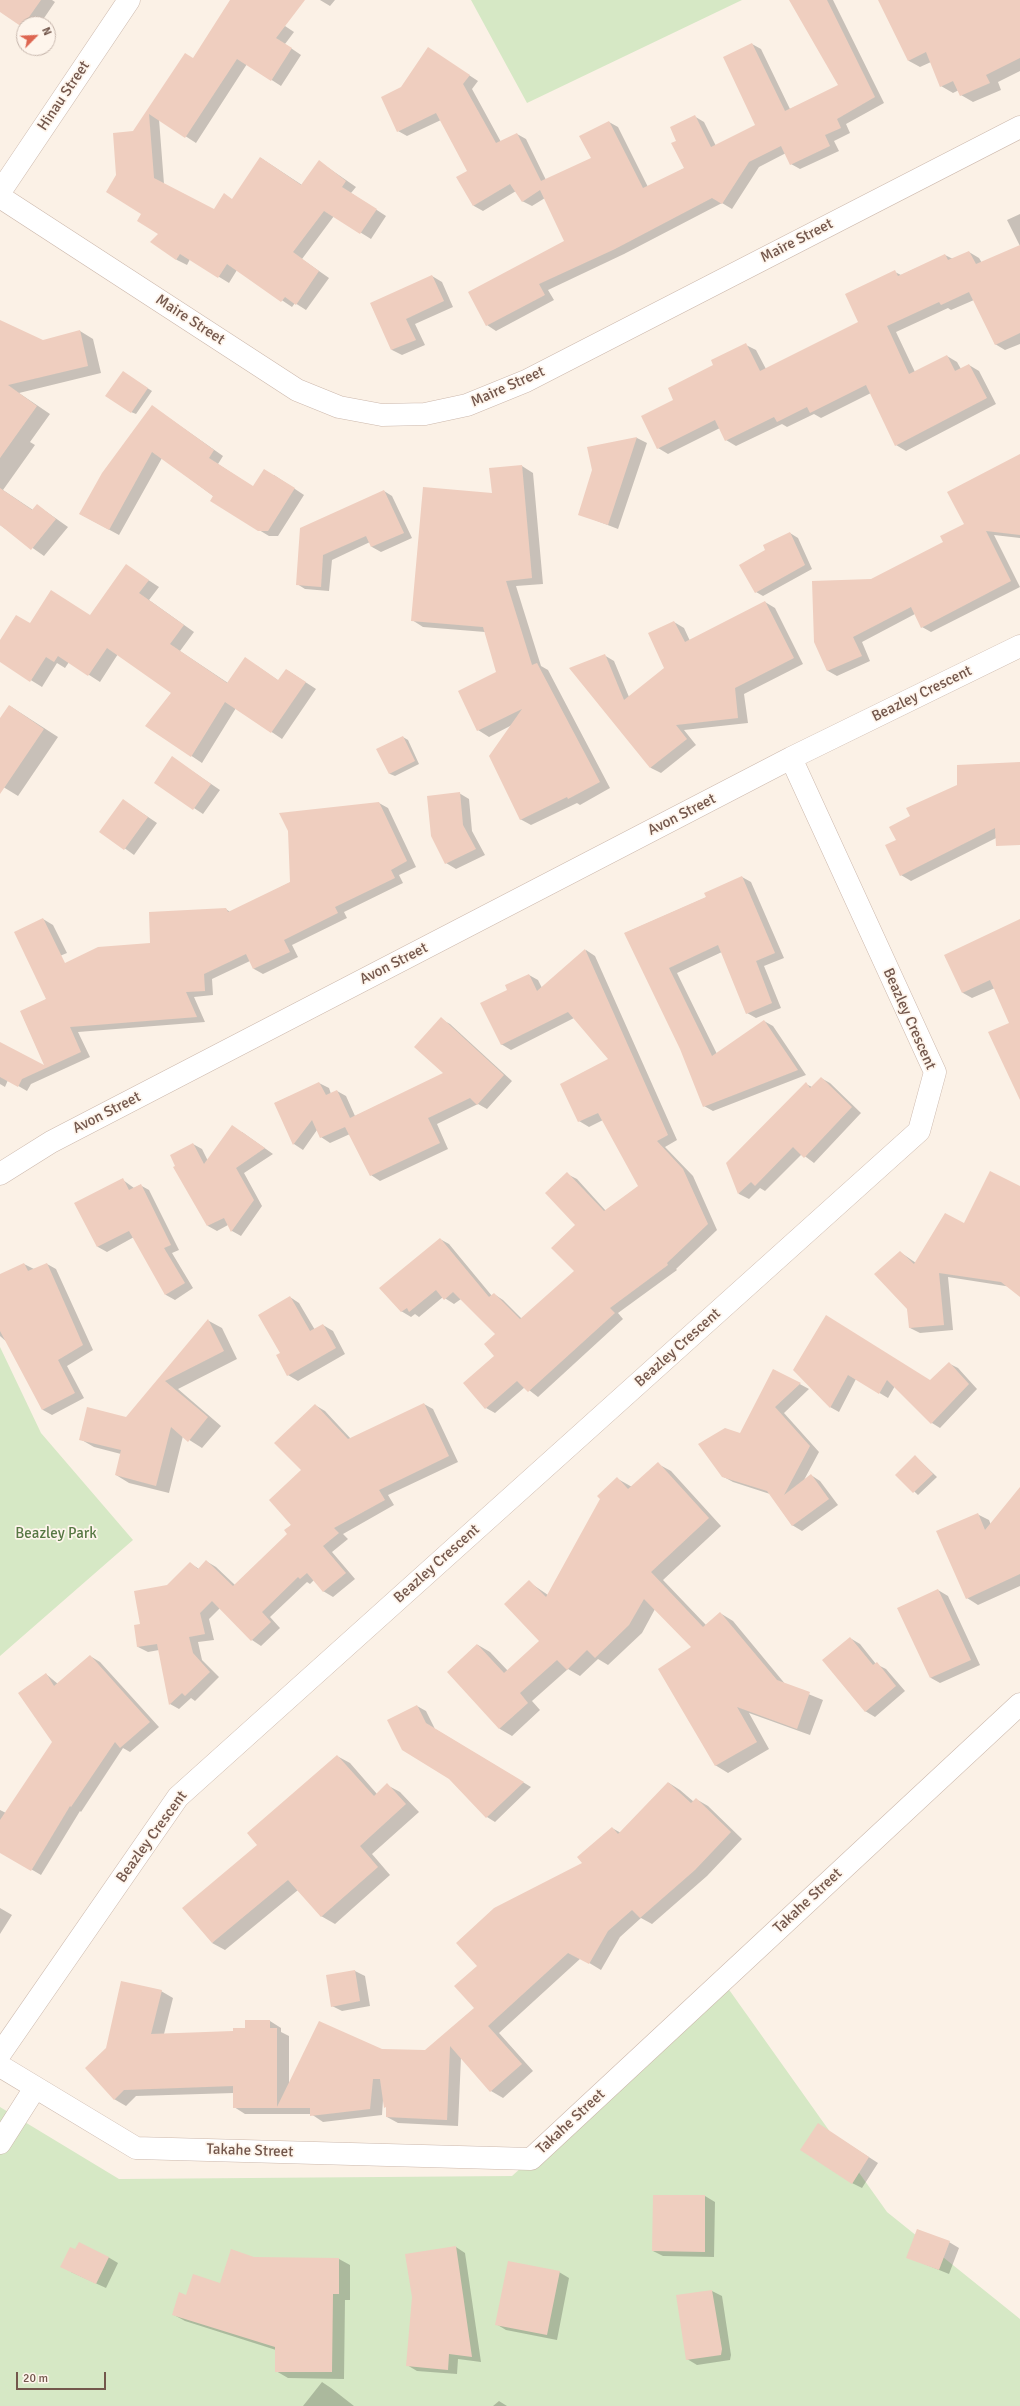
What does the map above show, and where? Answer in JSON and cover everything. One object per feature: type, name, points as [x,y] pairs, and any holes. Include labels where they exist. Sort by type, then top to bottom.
[{"type":"street","name":"Hinau Street","points":[[0,192],[129,0]]},
{"type":"street","name":"Maire Street","points":[[0,197],[298,390],[339,407],[382,415],[426,414],[467,406],[526,381],[1020,127]]},
{"type":"street","name":"Beazley Crescent","points":[[0,2054],[178,1797],[919,1131],[935,1072],[791,758],[1020,646]]},
{"type":"street","name":"Avon Street","points":[[0,1174],[51,1142],[791,758]]},
{"type":"street","name":"Takahe Street","points":[[0,2066],[136,2148],[531,2159],[1020,1704]]},
{"type":"street","points":[[0,2143],[35,2088]]},
{"type":"green space","points":[[471,0],[742,0],[527,103]]},
{"type":"green space","name":"Beazley Park","points":[[0,1347],[41,1433],[133,1540],[0,1656]]},
{"type":"green space","points":[[725,1984],[887,2212],[1020,2319],[1020,2406],[0,2406],[0,2107],[119,2179],[512,2176]]},
{"type":"building","points":[[0,0],[41,0],[30,16],[16,16],[16,23],[0,12]]},
{"type":"building","points":[[230,0],[305,0],[276,38],[292,48],[271,81],[237,59],[185,138],[149,114],[154,178],[214,209],[224,193],[232,199],[260,157],[301,185],[319,160],[346,181],[342,187],[377,209],[360,234],[324,211],[293,252],[319,271],[296,305],[285,297],[281,302],[227,264],[218,278],[180,254],[176,260],[150,242],[158,234],[137,221],[141,214],[106,192],[116,175],[113,133],[133,131],[185,53],[193,58]]},
{"type":"building","points":[[789,0],[827,0],[875,97],[837,119],[841,128],[825,135],[830,146],[790,165],[781,146],[749,162],[722,204],[712,198],[615,249],[539,284],[545,295],[486,326],[468,292],[564,241],[540,190],[522,202],[510,184],[473,206],[456,177],[467,171],[436,113],[397,132],[381,97],[401,87],[428,47],[470,75],[463,84],[496,143],[517,133],[541,181],[591,158],[579,136],[609,121],[643,188],[684,168],[671,143],[676,141],[670,127],[695,115],[711,147],[755,125],[723,57],[752,43],[785,111],[838,85]]},
{"type":"building","points":[[878,0],[1020,0],[1020,58],[986,75],[990,83],[960,96],[953,81],[940,87],[926,52],[908,61]]},
{"type":"building","points":[[1020,245],[1020,333],[995,345],[969,292],[941,305],[939,302],[887,326],[909,374],[947,355],[955,371],[969,364],[987,398],[895,446],[866,385],[810,413],[807,407],[777,422],[774,417],[725,441],[715,420],[657,449],[641,416],[673,400],[668,388],[713,365],[711,360],[746,343],[760,371],[858,322],[845,294],[895,270],[898,276],[945,254],[948,260],[969,251],[976,264]]},
{"type":"building","points":[[432,275],[444,301],[406,319],[416,340],[391,350],[370,303]]},
{"type":"building","points":[[0,320],[43,340],[80,330],[88,366],[8,385],[37,406],[0,458]]},
{"type":"building","points":[[123,371],[148,388],[131,413],[105,396]]},
{"type":"building","points":[[152,405],[214,450],[209,458],[253,486],[264,469],[295,488],[268,531],[258,531],[210,501],[213,496],[152,452],[109,530],[79,514],[102,473]]},
{"type":"building","points":[[637,437],[608,525],[578,515],[592,470],[587,447]]},
{"type":"building","points":[[1020,454],[1020,535],[986,531],[1011,581],[921,628],[911,607],[853,637],[862,656],[827,671],[814,642],[812,581],[871,579],[943,542],[940,536],[964,524],[947,492]]},
{"type":"building","points":[[522,465],[532,578],[506,581],[532,665],[537,663],[600,782],[568,799],[567,797],[520,820],[489,756],[522,709],[477,731],[458,691],[496,672],[483,627],[411,621],[423,487],[492,493],[489,468]]},
{"type":"building","points":[[0,488],[32,510],[37,504],[56,519],[31,550],[0,525]]},
{"type":"building","points":[[384,490],[404,533],[371,547],[366,536],[323,555],[321,587],[296,585],[300,528]]},
{"type":"building","points":[[790,532],[805,565],[755,593],[739,565],[765,550],[763,545]]},
{"type":"building","points":[[126,564],[149,580],[139,593],[184,625],[170,644],[227,683],[245,657],[278,680],[286,669],[306,682],[271,733],[225,702],[191,757],[145,726],[171,693],[107,648],[88,676],[58,656],[54,662],[46,657],[30,682],[0,662],[0,640],[16,615],[30,623],[51,590],[90,615]]},
{"type":"building","points":[[765,601],[794,658],[735,688],[738,718],[676,725],[687,739],[650,768],[569,668],[605,654],[624,700],[664,668],[648,633],[674,621],[685,642]]},
{"type":"building","points":[[9,705],[44,729],[0,794],[0,718]]},
{"type":"building","points":[[403,736],[415,761],[389,774],[376,749]]},
{"type":"building","points":[[172,756],[211,784],[193,810],[154,783]]},
{"type":"building","points":[[1020,762],[1020,845],[996,846],[995,828],[900,876],[885,845],[896,840],[889,827],[910,816],[906,808],[957,785],[957,765]]},
{"type":"building","points":[[460,792],[463,825],[476,849],[445,864],[431,836],[427,796]]},
{"type":"building","points":[[123,799],[148,817],[124,850],[99,832]]},
{"type":"building","points":[[379,802],[407,861],[391,870],[395,878],[335,907],[338,913],[284,940],[290,952],[253,969],[246,954],[204,974],[205,991],[186,992],[197,1017],[70,1027],[81,1052],[22,1079],[18,1087],[0,1077],[0,1042],[44,1065],[20,1011],[46,999],[14,932],[43,918],[65,963],[98,947],[150,943],[149,912],[226,908],[228,912],[290,882],[288,831],[279,813]]},
{"type":"building","points":[[742,876],[775,953],[756,961],[772,1003],[746,1014],[718,945],[669,968],[712,1056],[764,1020],[798,1070],[703,1107],[680,1049],[624,933],[706,897],[704,893]]},
{"type":"building","points":[[1020,919],[1020,1100],[988,1032],[1009,1023],[990,980],[962,993],[944,955]]},
{"type":"building","points":[[585,949],[668,1135],[657,1141],[683,1169],[708,1224],[667,1263],[668,1265],[610,1308],[615,1313],[528,1392],[517,1381],[485,1409],[463,1383],[494,1356],[484,1344],[495,1334],[453,1292],[444,1300],[436,1290],[409,1312],[407,1308],[401,1312],[379,1288],[440,1238],[489,1297],[494,1293],[520,1319],[574,1271],[551,1248],[575,1225],[545,1193],[567,1172],[604,1211],[638,1186],[598,1113],[578,1122],[560,1084],[608,1059],[568,1012],[501,1045],[480,1003],[507,990],[505,985],[529,974],[537,991]]},
{"type":"building","points":[[441,1017],[504,1075],[477,1105],[470,1098],[428,1118],[440,1143],[370,1176],[345,1127],[320,1138],[312,1120],[293,1145],[274,1103],[319,1082],[326,1095],[337,1090],[350,1118],[443,1073],[414,1047]]},
{"type":"building","points":[[821,1077],[852,1107],[804,1158],[793,1147],[755,1186],[751,1182],[738,1194],[726,1163],[806,1082],[810,1088]]},
{"type":"building","points":[[232,1125],[265,1148],[236,1168],[254,1200],[231,1232],[224,1218],[207,1226],[173,1167],[175,1166],[170,1155],[193,1143],[204,1164]]},
{"type":"building","points":[[990,1171],[1020,1186],[1020,1297],[1001,1282],[939,1273],[944,1325],[909,1328],[907,1309],[874,1274],[900,1251],[914,1264],[945,1213],[964,1223]]},
{"type":"building","points":[[123,1178],[129,1190],[141,1184],[171,1245],[164,1248],[185,1283],[165,1295],[129,1231],[97,1247],[74,1203]]},
{"type":"building","points":[[24,1263],[28,1271],[47,1263],[83,1345],[58,1360],[75,1393],[42,1410],[0,1331],[0,1274]]},
{"type":"building","points":[[290,1296],[310,1331],[323,1324],[336,1348],[287,1376],[276,1355],[280,1353],[258,1315]]},
{"type":"building","points":[[826,1315],[930,1380],[949,1362],[969,1384],[931,1424],[887,1380],[879,1394],[848,1375],[830,1408],[793,1370]]},
{"type":"building","points":[[208,1319],[224,1351],[165,1381],[208,1417],[188,1442],[171,1427],[156,1486],[115,1475],[121,1450],[79,1440],[87,1407],[126,1417]]},
{"type":"building","points":[[773,1369],[801,1383],[775,1407],[810,1446],[784,1495],[811,1474],[829,1499],[792,1526],[767,1491],[722,1477],[698,1444],[725,1428],[740,1433]]},
{"type":"building","points":[[424,1403],[449,1456],[379,1490],[385,1500],[334,1528],[339,1533],[323,1546],[346,1573],[323,1592],[307,1573],[300,1579],[298,1577],[262,1612],[271,1622],[251,1641],[212,1601],[200,1613],[205,1634],[189,1637],[193,1653],[210,1672],[185,1696],[182,1693],[169,1705],[157,1644],[137,1647],[134,1625],[140,1624],[134,1591],[167,1585],[190,1562],[198,1569],[206,1560],[233,1586],[287,1534],[284,1530],[291,1525],[269,1500],[301,1470],[274,1443],[315,1404],[348,1439]]},
{"type":"building","points":[[915,1455],[933,1474],[913,1493],[895,1475]]},
{"type":"building","points":[[658,1462],[709,1518],[651,1572],[703,1627],[720,1612],[777,1680],[810,1692],[797,1729],[737,1707],[757,1742],[715,1766],[658,1669],[691,1647],[644,1599],[629,1625],[595,1658],[587,1650],[567,1670],[557,1660],[520,1693],[528,1703],[499,1729],[447,1672],[477,1644],[504,1673],[539,1641],[504,1604],[529,1580],[546,1597],[600,1499],[597,1496],[617,1477],[628,1489]]},
{"type":"building","points":[[1020,1487],[1020,1574],[966,1599],[936,1531],[978,1513],[985,1530]]},
{"type":"building","points":[[938,1589],[971,1660],[930,1678],[897,1608]]},
{"type":"building","points":[[850,1637],[873,1665],[877,1662],[896,1686],[865,1712],[822,1660]]},
{"type":"building","points":[[90,1655],[150,1722],[120,1748],[115,1742],[71,1807],[70,1806],[31,1871],[0,1853],[0,1820],[52,1742],[18,1693],[46,1673],[54,1686]]},
{"type":"building","points":[[417,1705],[426,1723],[524,1782],[486,1818],[449,1779],[402,1750],[387,1720]]},
{"type":"building","points":[[337,1755],[374,1796],[387,1783],[406,1804],[360,1846],[378,1867],[321,1917],[288,1880],[212,1943],[182,1908],[257,1845],[247,1833]]},
{"type":"building","points":[[668,1782],[691,1803],[696,1798],[731,1832],[695,1870],[640,1918],[632,1910],[608,1931],[589,1964],[568,1953],[488,2026],[522,2064],[490,2092],[450,2046],[447,2120],[386,2117],[386,2107],[384,2108],[380,2079],[373,2079],[370,2109],[310,2116],[310,2108],[233,2108],[233,2086],[124,2090],[114,2100],[85,2068],[106,2048],[121,1981],[162,1990],[151,2034],[233,2031],[233,2028],[245,2028],[245,2020],[270,2020],[270,2028],[277,2028],[277,2107],[319,2021],[382,2049],[425,2050],[474,2008],[454,1986],[477,1966],[456,1943],[494,1908],[582,1863],[577,1857],[612,1827],[618,1834]]},
{"type":"building","points":[[355,1970],[360,2001],[331,2007],[326,1975]]},
{"type":"building","points":[[818,2123],[869,2157],[852,2184],[800,2150]]},
{"type":"building","points":[[653,2195],[705,2195],[705,2252],[652,2251]]},
{"type":"building","points":[[917,2229],[950,2241],[939,2270],[906,2258]]},
{"type":"building","points":[[79,2242],[109,2257],[96,2284],[60,2267],[70,2247],[75,2249]]},
{"type":"building","points":[[456,2246],[472,2357],[449,2354],[448,2370],[406,2366],[412,2297],[405,2254]]},
{"type":"building","points":[[231,2249],[254,2257],[339,2258],[339,2294],[333,2294],[332,2372],[275,2372],[275,2347],[172,2315],[179,2292],[186,2295],[193,2274],[220,2283]]},
{"type":"building","points":[[508,2261],[560,2271],[547,2335],[495,2325]]},
{"type":"building","points":[[712,2290],[722,2349],[721,2355],[686,2360],[676,2295]]}]
